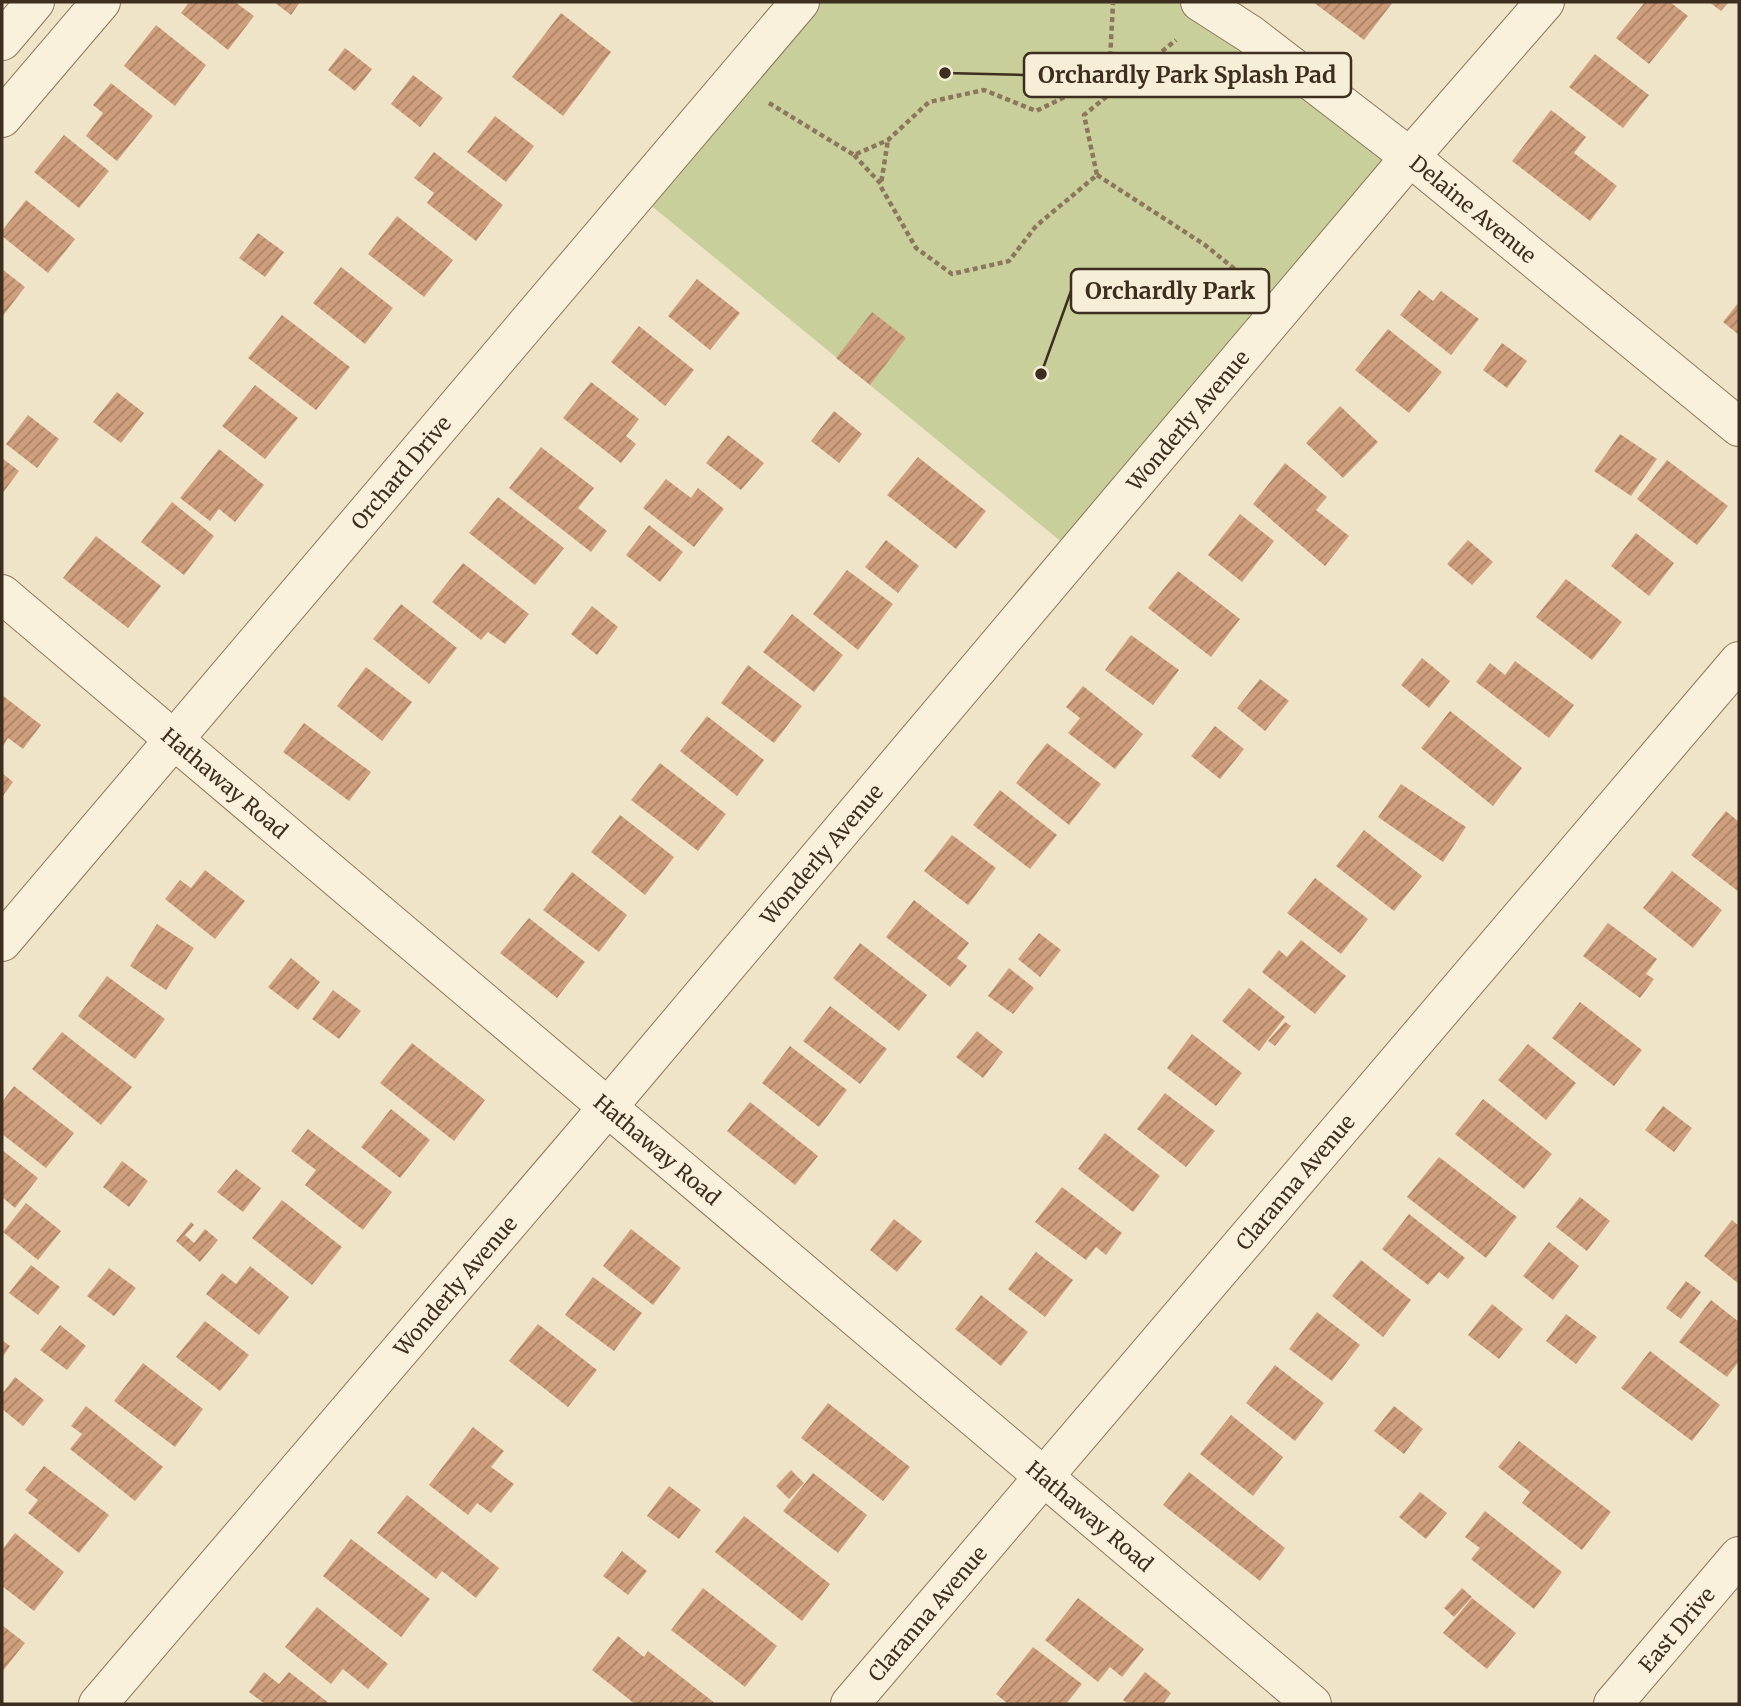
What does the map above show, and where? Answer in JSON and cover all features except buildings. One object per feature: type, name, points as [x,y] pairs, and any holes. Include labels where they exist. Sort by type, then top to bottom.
[{"type":"street","points":[[2,41],[35,2]]},
{"type":"street","points":[[2,118],[101,2]]},
{"type":"street","name":"Orchard Drive","points":[[2,942],[800,2]]},
{"type":"street","name":"Delaine Avenue","points":[[1200,2],[1250,34],[1410,157],[1739,428]]},
{"type":"street","name":"Wonderly Avenue","points":[[98,1704],[607,1108],[1410,157],[1545,2]]},
{"type":"street","name":"Hathaway Road","points":[[2,594],[1312,1704]]},
{"type":"street","name":"Claranna Avenue","points":[[850,1704],[1045,1479],[1739,661]]},
{"type":"street","name":"East Drive","points":[[1613,1704],[1739,1556]]},
{"type":"path","points":[[854,155],[888,140],[929,102],[984,90],[1036,111],[1075,92],[1110,59],[1113,4]]},
{"type":"path","points":[[1177,40],[1084,115],[1097,175],[1205,245],[1248,280]]},
{"type":"path","points":[[769,103],[854,155],[881,184],[888,140]]},
{"type":"path","points":[[881,187],[916,248],[952,274],[1009,261],[1036,226],[1097,175]]},
{"type":"green space","points":[[800,2],[1200,2],[1410,157],[1075,553],[637,194]]},
{"type":"place","name":"Orchardly Park Splash Pad","points":[[945,73]]},
{"type":"place","name":"Orchardly Park","points":[[1041,374]]}]
